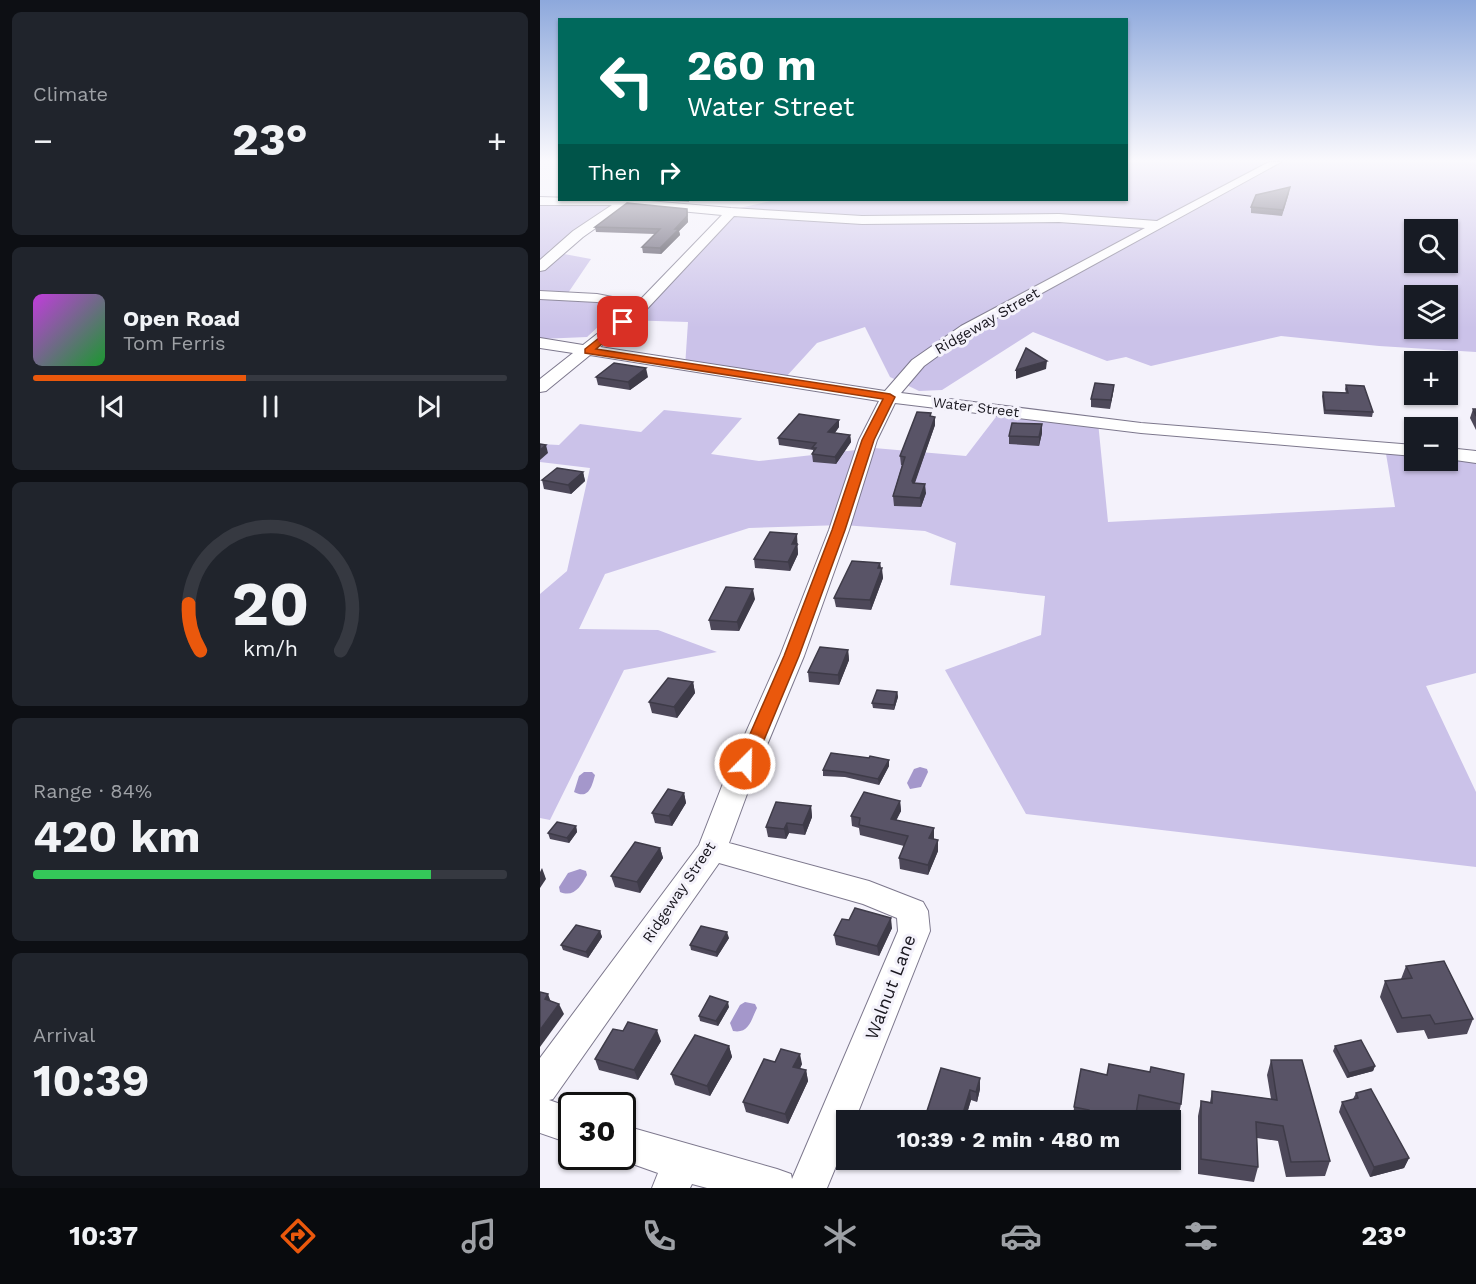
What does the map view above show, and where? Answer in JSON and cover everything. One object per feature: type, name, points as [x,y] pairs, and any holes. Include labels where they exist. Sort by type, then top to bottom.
[{"type":"street","points":[[540,267],[578,234],[602,217]]},
{"type":"street","points":[[540,387],[641,307],[726,217]]},
{"type":"street","points":[[820,217],[862,220],[1059,218],[1160,225]]},
{"type":"street","name":"Ridgeway Street","points":[[540,1087],[712,850],[736,786],[792,656],[839,530],[868,440],[890,397],[918,363],[966,329],[1174,217]]},
{"type":"street","points":[[540,295],[597,298],[641,307]]},
{"type":"street","name":"Water Street","points":[[540,343],[890,397],[1141,428],[1404,450]]},
{"type":"street","points":[[540,370],[562,371]]},
{"type":"street","points":[[1458,455],[1476,456]]},
{"type":"street","name":"Walnut Lane","points":[[712,850],[869,893],[912,911],[914,931],[902,964],[808,1188]]},
{"type":"street","points":[[540,1115],[558,1121]]},
{"type":"street","points":[[636,1151],[676,1175],[777,1188]]},
{"type":"shaded area","points":[[540,217],[598,217],[548,251],[591,259],[568,293],[623,304],[587,337],[540,339]]},
{"type":"shaded area","points":[[720,217],[1476,217],[1476,352],[1379,346],[1281,336],[1151,366],[1126,357],[1107,361],[1033,332],[942,390],[919,391],[890,377],[865,327],[817,343],[785,378],[685,367],[688,322],[624,320]]},
{"type":"shaded area","points":[[664,410],[742,418],[711,454],[759,461],[874,448],[966,456],[999,413],[1098,422],[1108,522],[1395,507],[1385,448],[1404,450],[1404,471],[1458,471],[1458,455],[1476,457],[1476,673],[1426,686],[1476,792],[1476,867],[1026,814],[945,670],[1041,635],[1045,596],[950,585],[956,543],[925,531],[843,525],[749,528],[605,574],[579,629],[658,630],[717,652],[624,670],[550,820],[540,818],[540,594],[567,571],[590,468],[540,462],[540,444],[559,445],[580,424],[641,432]]},
{"type":"shaded area","points":[[920,767],[927,769],[928,772],[921,787],[910,789],[907,783],[914,769]]},
{"type":"shaded area","points":[[584,772],[592,772],[595,775],[589,791],[579,794],[574,792],[579,776]]},
{"type":"shaded area","points":[[580,869],[586,871],[587,875],[580,887],[569,893],[560,892],[559,887],[568,873]]},
{"type":"shaded area","points":[[745,1002],[755,1004],[757,1008],[746,1028],[733,1031],[730,1023],[740,1005]]},
{"type":"building","points":[[608,217],[686,217],[675,229],[679,229],[660,248],[642,247],[660,229],[595,227]]},
{"type":"building","points":[[1026,348],[1047,361],[1016,370]]},
{"type":"building","points":[[614,363],[646,368],[628,382],[596,377]]},
{"type":"building","points":[[1095,383],[1114,385],[1111,400],[1091,399]]},
{"type":"building","points":[[1346,385],[1364,386],[1373,412],[1325,410],[1323,392],[1348,393]]},
{"type":"building","points":[[917,412],[931,413],[930,416],[935,417],[912,481],[925,484],[920,498],[893,496],[905,457],[900,456]]},
{"type":"building","points":[[799,414],[839,420],[828,432],[850,435],[835,457],[812,454],[816,448],[812,448],[816,443],[778,438]]},
{"type":"building","points":[[1012,423],[1042,424],[1039,437],[1009,436]]},
{"type":"building","points":[[557,468],[583,472],[568,485],[542,480]]},
{"type":"building","points":[[770,532],[797,534],[792,544],[797,544],[788,562],[754,559]]},
{"type":"building","points":[[852,561],[880,563],[878,568],[882,568],[870,600],[834,598]]},
{"type":"building","points":[[726,587],[753,589],[737,622],[709,620]]},
{"type":"building","points":[[820,647],[848,650],[838,675],[808,672]]},
{"type":"building","points":[[668,678],[693,682],[674,707],[649,702]]},
{"type":"building","points":[[877,690],[897,692],[894,705],[872,703]]},
{"type":"building","points":[[831,753],[889,760],[878,779],[823,770]]},
{"type":"building","points":[[668,789],[684,793],[669,816],[652,813]]},
{"type":"building","points":[[864,792],[900,801],[891,819],[934,828],[929,838],[938,840],[928,865],[899,858],[908,836],[859,825],[860,818],[851,816]]},
{"type":"building","points":[[776,802],[811,806],[803,825],[787,823],[784,829],[766,827]]},
{"type":"building","points":[[557,822],[576,826],[567,838],[548,833]]},
{"type":"building","points":[[635,842],[660,848],[637,882],[611,876]]},
{"type":"building","points":[[855,908],[891,918],[877,946],[834,935],[842,919],[849,920]]},
{"type":"building","points":[[576,925],[600,931],[586,952],[561,945]]},
{"type":"building","points":[[701,926],[727,932],[716,952],[690,945]]},
{"type":"building","points":[[1444,961],[1473,1019],[1435,1024],[1430,1015],[1402,1018],[1385,981],[1412,978],[1406,966]]},
{"type":"building","points":[[540,992],[548,994],[545,999],[559,1004],[540,1030]]},
{"type":"building","points":[[710,996],[728,1002],[716,1021],[699,1016]]},
{"type":"building","points":[[628,1022],[657,1030],[634,1070],[595,1059],[613,1029],[623,1031]]},
{"type":"building","points":[[695,1035],[729,1046],[707,1086],[671,1074]]},
{"type":"building","points":[[1361,1040],[1375,1066],[1349,1073],[1335,1046]]},
{"type":"building","points":[[781,1049],[800,1054],[793,1067],[806,1070],[785,1114],[743,1102],[764,1059],[775,1062]]},
{"type":"building","points":[[1271,1060],[1302,1060],[1330,1161],[1291,1162],[1283,1126],[1256,1122],[1258,1167],[1201,1159],[1201,1101],[1212,1103],[1212,1091],[1277,1100]]},
{"type":"building","points":[[1109,1064],[1150,1072],[1151,1067],[1184,1074],[1181,1104],[1139,1095],[1137,1110],[1089,1110],[1074,1107],[1081,1069],[1107,1075]]},
{"type":"building","points":[[941,1068],[980,1078],[976,1092],[970,1090],[964,1110],[927,1110]]},
{"type":"building","points":[[1371,1089],[1409,1158],[1374,1167],[1342,1102],[1358,1098],[1356,1093]]},
{"type":"route","points":[[623,322],[588,351],[890,397],[868,440],[839,530],[792,656],[745,764]]}]
